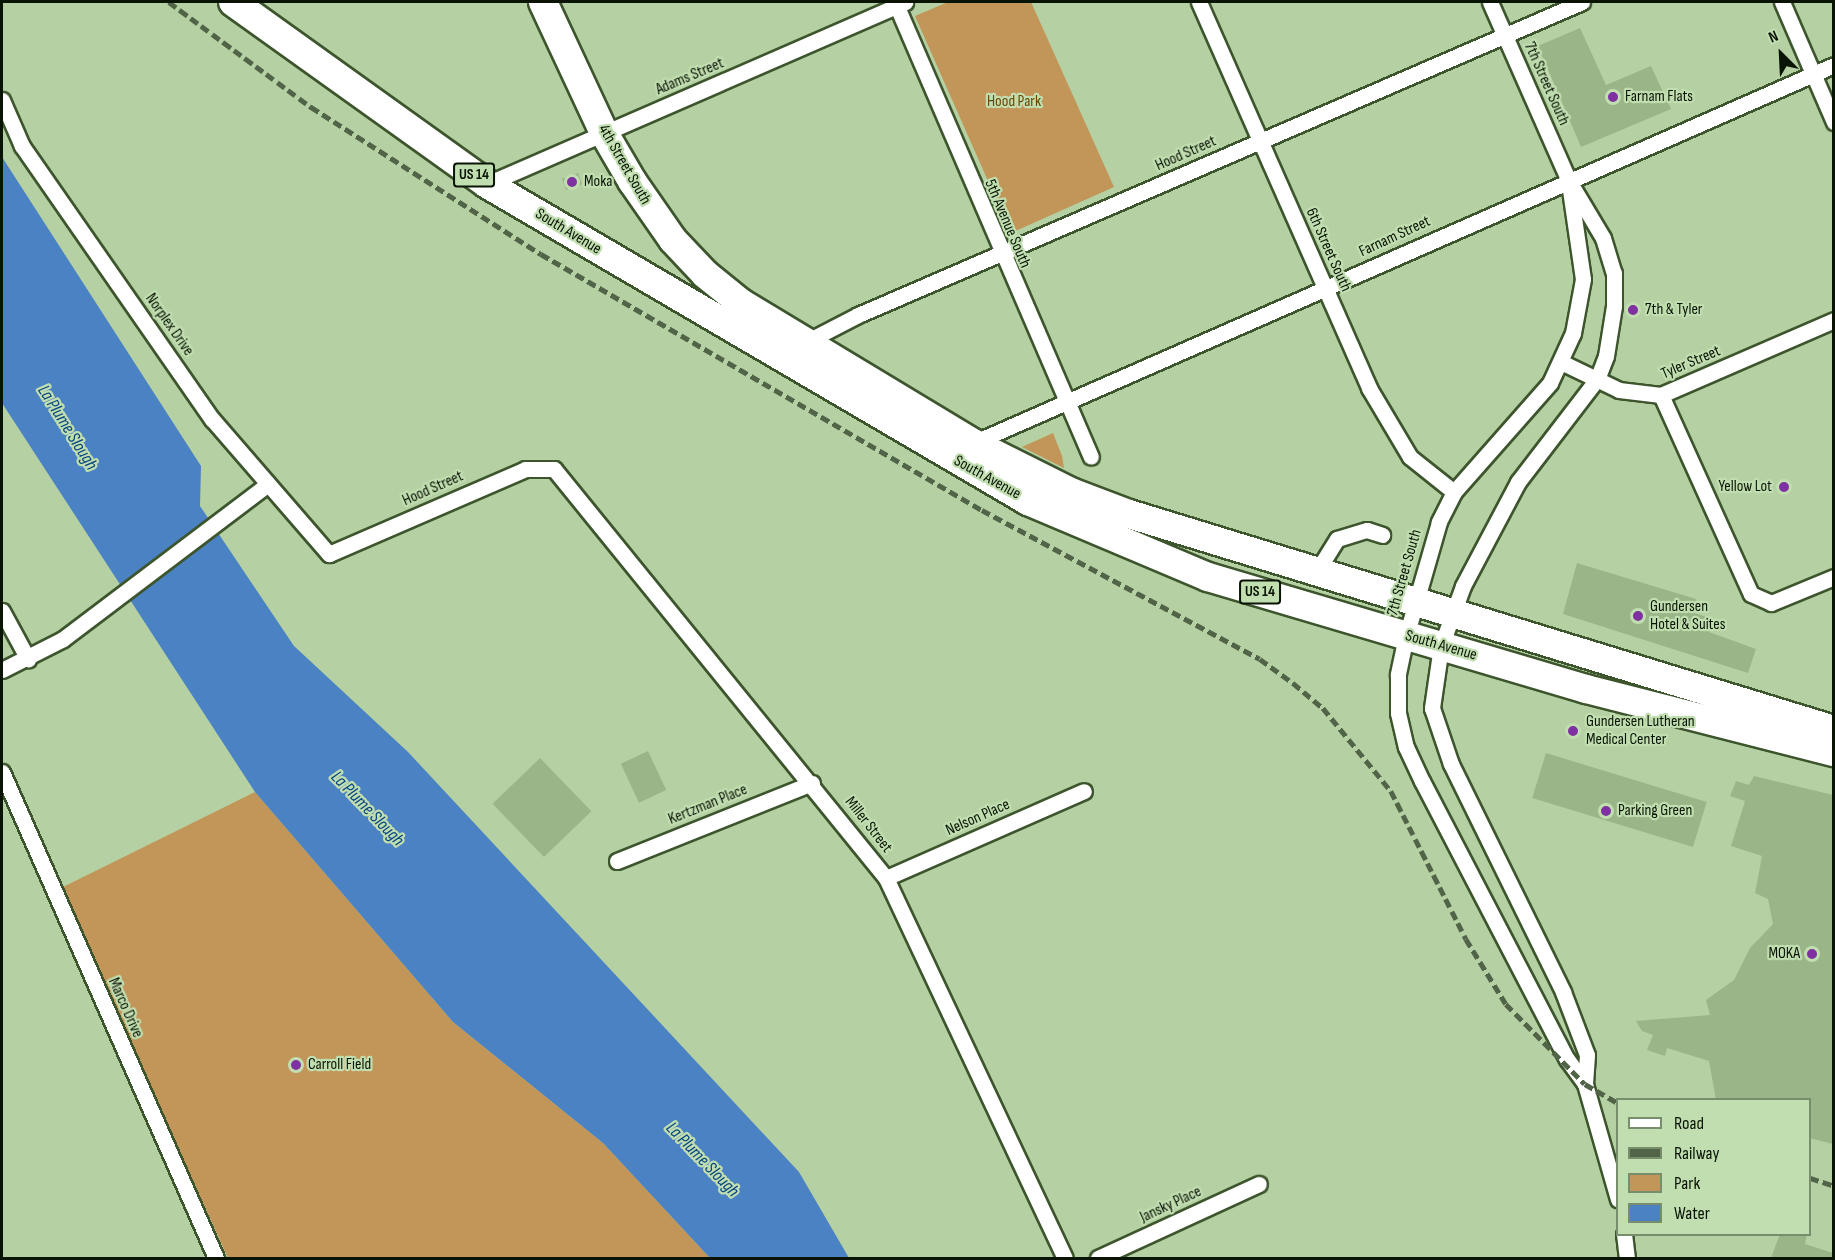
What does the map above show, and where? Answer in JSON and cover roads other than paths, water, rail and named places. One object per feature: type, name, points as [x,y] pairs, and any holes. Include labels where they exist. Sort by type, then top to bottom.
[{"type":"highway","name":"South Avenue","points":[[233,2],[488,184],[1028,501],[1208,577],[1441,646],[1833,752]]},
{"type":"highway","name":"4th Street South","points":[[543,2],[604,133],[673,240],[741,303]]},
{"type":"highway","name":"South Avenue","points":[[741,303],[973,443],[1071,492],[1129,514],[1833,730]]},
{"type":"street","name":"6th Street South","points":[[1199,2],[1325,289],[1391,428],[1410,457],[1454,492]]},
{"type":"street","name":"7th Street South","points":[[1490,2],[1569,181],[1604,238],[1614,273],[1613,316],[1597,379],[1501,510],[1453,613],[1441,646],[1433,683],[1438,736],[1563,992],[1587,1055],[1585,1084],[1616,1195]]},
{"type":"street","name":"Hood Street","points":[[806,342],[858,315],[1582,2]]},
{"type":"street","points":[[1782,2],[1833,122]]},
{"type":"street","name":"Adams Street","points":[[488,184],[899,3]]},
{"type":"street","name":"5th Avenue South","points":[[899,3],[999,254],[1091,458]]},
{"type":"street","name":"Farnam Street","points":[[973,443],[1833,65]]},
{"type":"street","name":"Norplex Drive","points":[[2,100],[36,165],[212,419],[329,554]]},
{"type":"street","name":"7th Street South","points":[[1569,181],[1583,279],[1573,333],[1561,362],[1531,407],[1454,492],[1439,522],[1406,636],[1398,675],[1398,713],[1406,747],[1567,1059],[1585,1084]]},
{"type":"street","name":"Tyler Street","points":[[1561,362],[1636,395],[1661,395],[1833,320]]},
{"type":"street","points":[[1661,395],[1751,594],[1771,603],[1833,577]]},
{"type":"street","name":"Hood Street","points":[[329,554],[525,469],[554,469]]},
{"type":"street","name":"Miller Street","points":[[554,469],[812,783],[886,878],[1065,1258]]},
{"type":"street","points":[[2,670],[27,659],[121,595],[268,484]]},
{"type":"street","points":[[1317,571],[1337,539],[1367,530],[1382,536]]},
{"type":"street","points":[[2,611],[27,659]]},
{"type":"street","name":"Marco Drive","points":[[2,772],[216,1258]]},
{"type":"street","name":"Kertzman Place","points":[[617,861],[812,783]]},
{"type":"street","name":"Nelson Place","points":[[886,878],[1084,791]]},
{"type":"street","name":"Jansky Place","points":[[1098,1258],[1259,1184]]},
{"type":"street","points":[[1624,1236],[1627,1258]]},
{"type":"water","name":"La Plume Slough","points":[[2,157],[201,466],[200,506],[294,646],[408,752],[799,1172],[849,1258],[710,1258],[603,1143],[453,1022],[255,792],[2,403]]},
{"type":"railway","points":[[169,2],[311,107],[541,254],[982,510],[1260,659],[1293,683],[1323,708],[1391,791],[1466,939],[1506,1004],[1585,1084],[1616,1102]]},
{"type":"railway","points":[[1811,1178],[1834,1186]]},
{"type":"place","name":"Farnam Flats","points":[[1613,97]]},
{"type":"place","name":"Moka","points":[[572,182]]},
{"type":"place","name":"7th & Tyler","points":[[1633,310]]},
{"type":"place","name":"Yellow Lot","points":[[1784,487]]},
{"type":"place","name":"Gundersen Hotel & Suites","points":[[1638,616]]},
{"type":"place","name":"Gundersen Lutheran Medical Center","points":[[1573,731]]},
{"type":"place","name":"Parking Green","points":[[1606,811]]},
{"type":"place","name":"MOKA","points":[[1812,954]]},
{"type":"place","name":"Carroll Field","points":[[296,1065]]},
{"type":"park label","name":"Hood Park","points":[[1014,102]]}]
